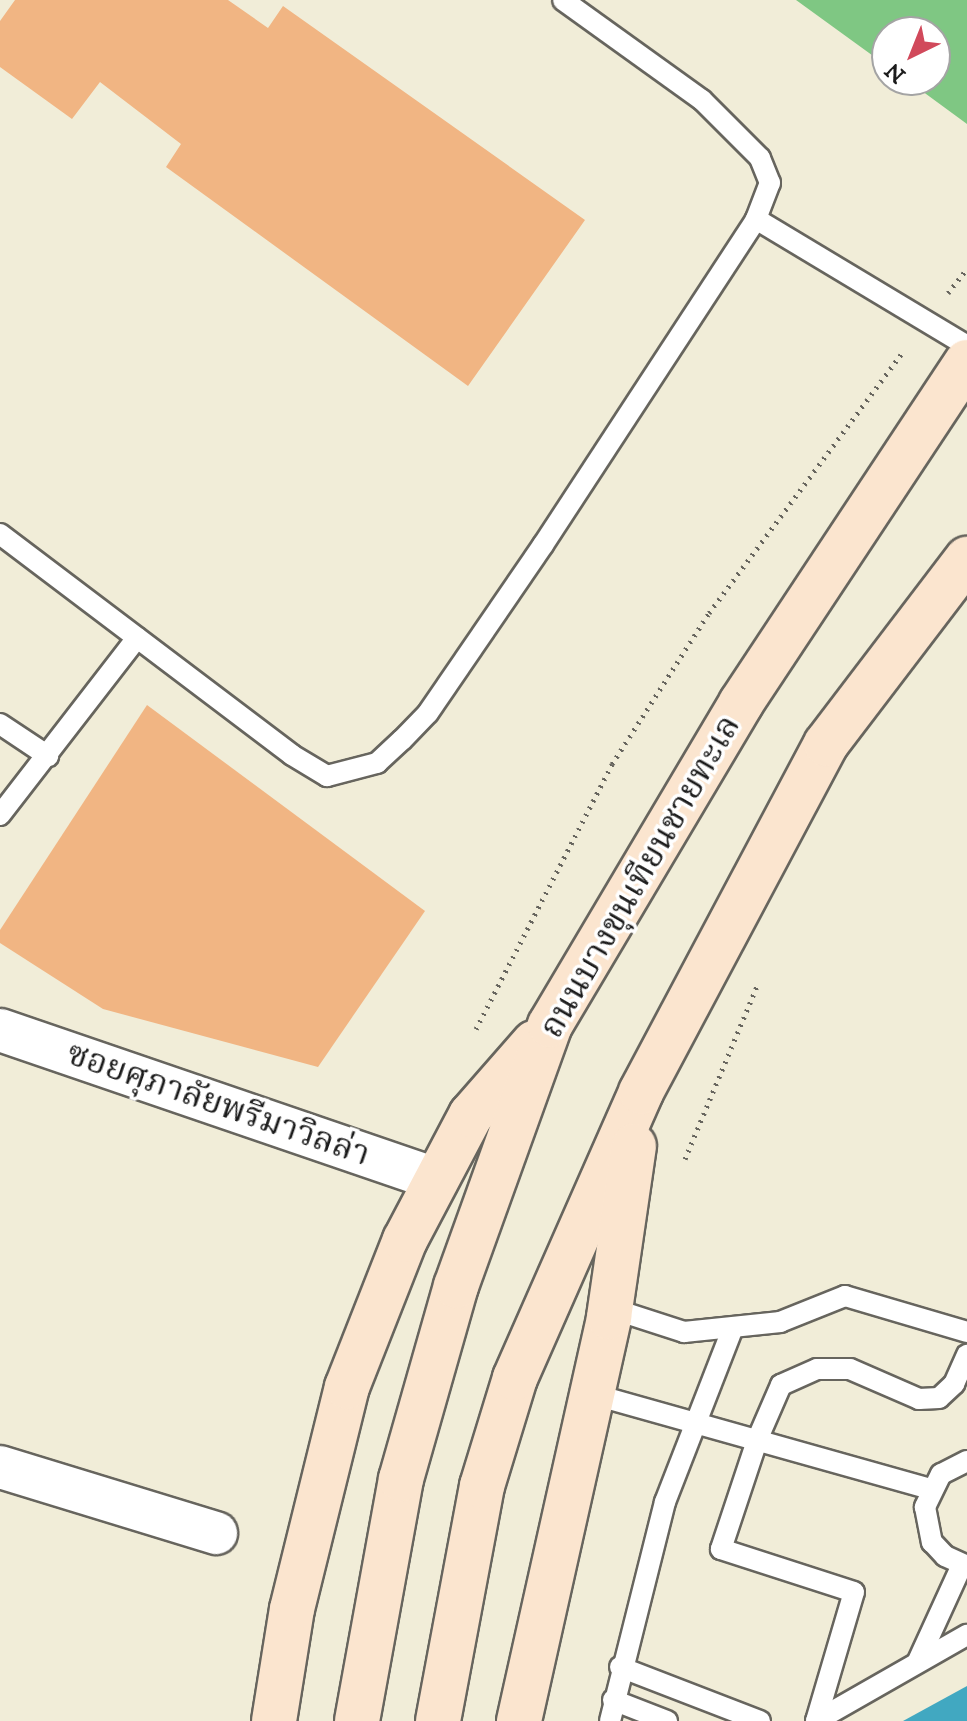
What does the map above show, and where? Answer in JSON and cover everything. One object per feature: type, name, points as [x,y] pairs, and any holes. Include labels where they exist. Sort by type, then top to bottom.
[{"type":"main road","name":"ถนนบางขุนเทียนชายทะเล","points":[[357,1721],[401,1479],[456,1286],[550,1025],[741,703],[967,362]]},
{"type":"main road","points":[[438,1721],[482,1486],[515,1378],[641,1092],[826,744],[967,559]]},
{"type":"main road","points":[[274,1721],[292,1609],[347,1387],[405,1240],[471,1115],[550,1025]]},
{"type":"main road","points":[[519,1721],[610,1308],[641,1092]]},
{"type":"street","name":"ซอยศุภาลัยพรีมาวิลล่า","points":[[0,1030],[437,1180]]},
{"type":"street","points":[[0,1467],[216,1533]]},
{"type":"lane","points":[[0,534],[327,776],[377,763],[428,713],[756,219],[770,183],[760,158],[702,100],[563,0]]},
{"type":"lane","points":[[756,219],[967,346]]},
{"type":"lane","points":[[2,810],[48,756],[137,638]]},
{"type":"lane","points":[[0,724],[48,756]]},
{"type":"lane","points":[[610,1308],[684,1332],[780,1322],[845,1296],[967,1332]]},
{"type":"lane","points":[[610,1721],[620,1667],[665,1502],[733,1328]]},
{"type":"lane","points":[[816,1721],[854,1592],[721,1549],[758,1438],[781,1385],[817,1369],[850,1369],[919,1399],[939,1398],[954,1384],[967,1355]]},
{"type":"lane","points":[[592,1394],[758,1438],[930,1489]]},
{"type":"lane","points":[[918,1661],[965,1566],[932,1542],[925,1525],[930,1489],[941,1474],[967,1461]]},
{"type":"lane","points":[[816,1721],[967,1635]]},
{"type":"lane","points":[[620,1667],[760,1721]]},
{"type":"lane","points":[[613,1700],[667,1721]]},
{"type":"path","points":[[681,1169],[760,980]]},
{"type":"green space","points":[[796,0],[967,0],[967,124],[929,96],[951,96],[951,16],[871,16],[871,54]]},
{"type":"water","points":[[967,1686],[967,1721],[903,1721]]},
{"type":"building","points":[[15,0],[228,0],[268,28],[283,6],[585,220],[468,386],[166,167],[181,144],[100,82],[72,119],[0,67],[0,21]]},
{"type":"building","points":[[147,705],[425,911],[318,1067],[103,1009],[0,943],[0,930]]}]
